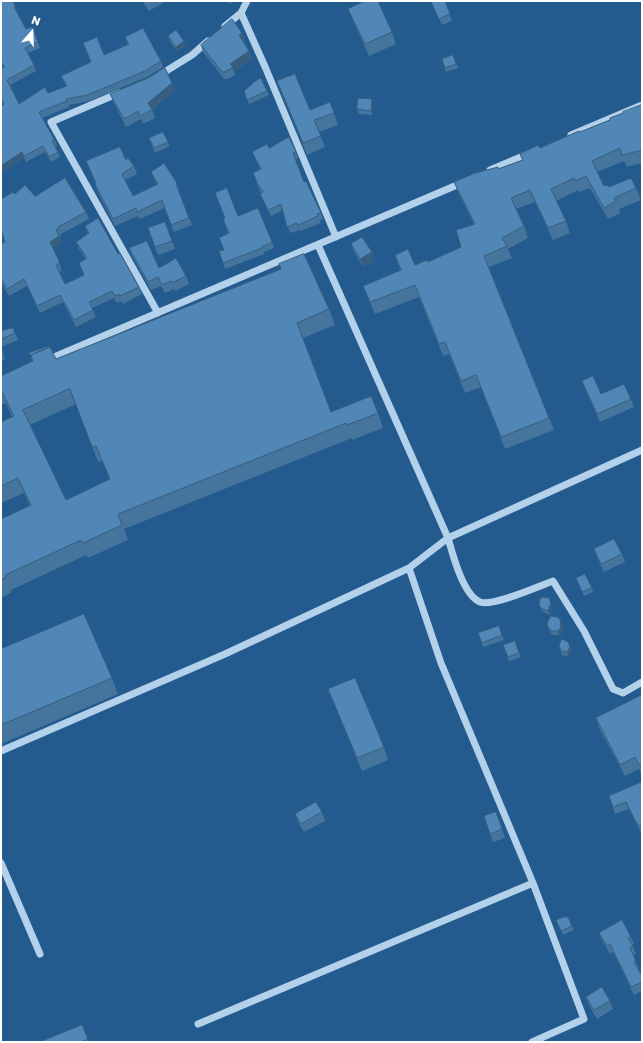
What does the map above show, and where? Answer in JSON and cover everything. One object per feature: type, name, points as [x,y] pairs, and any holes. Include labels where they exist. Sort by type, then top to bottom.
[{"type":"street","points":[[150,81],[192,55],[241,13],[247,1]]},
{"type":"street","points":[[241,13],[336,237]]},
{"type":"street","points":[[128,90],[51,122],[158,313]]},
{"type":"street","points":[[562,139],[642,105]]},
{"type":"street","points":[[482,174],[533,152]]},
{"type":"street","points":[[37,365],[474,177]]},
{"type":"street","points":[[318,245],[448,538],[464,585],[472,596],[481,603],[496,602],[553,581],[584,632],[612,689],[623,693],[642,682]]},
{"type":"street","points":[[1,751],[225,654],[408,568],[448,538],[642,450]]},
{"type":"street","points":[[408,568],[442,663],[533,883],[584,1019],[532,1042]]},
{"type":"street","points":[[1,863],[40,954]]},
{"type":"street","points":[[198,1024],[533,883]]},
{"type":"building","points":[[1,1],[13,1],[14,7],[26,29],[32,27],[38,42],[25,48],[34,65],[7,80],[19,104],[45,87],[48,93],[67,86],[61,76],[91,62],[83,43],[97,37],[104,55],[129,44],[125,37],[143,28],[161,61],[145,71],[87,95],[66,99],[67,101],[39,112],[54,139],[52,141],[58,152],[49,157],[43,146],[24,156],[22,152],[1,166],[1,106],[4,104],[1,98],[1,69],[4,67],[1,61]]},
{"type":"building","points":[[365,1],[378,1],[392,32],[365,44],[348,9]]},
{"type":"building","points":[[431,1],[445,1],[450,14],[439,19]]},
{"type":"building","points":[[232,19],[242,33],[239,35],[249,51],[230,64],[233,67],[225,72],[222,72],[201,45]]},
{"type":"building","points":[[176,30],[184,41],[176,47],[168,36]]},
{"type":"building","points":[[453,55],[456,64],[445,68],[442,59]]},
{"type":"building","points":[[165,68],[172,83],[148,103],[152,110],[140,116],[138,111],[124,119],[110,94],[148,78]]},
{"type":"building","points":[[295,74],[310,110],[330,102],[334,113],[314,120],[321,136],[303,143],[277,81]]},
{"type":"building","points":[[261,78],[267,91],[247,100],[244,91]]},
{"type":"building","points":[[358,98],[372,99],[371,111],[357,109]]},
{"type":"building","points":[[642,105],[642,150],[622,155],[620,148],[592,161],[604,186],[607,185],[609,187],[631,178],[636,188],[614,198],[616,201],[604,208],[586,176],[575,181],[574,178],[551,189],[566,221],[548,228],[530,190],[511,198],[524,226],[502,238],[507,246],[484,256],[549,418],[501,437],[476,375],[461,381],[445,342],[439,344],[415,285],[370,302],[363,286],[401,270],[395,255],[408,249],[415,265],[427,260],[428,262],[461,247],[456,230],[475,224],[454,182],[475,173],[498,167],[498,169],[523,160],[520,154],[538,145],[540,148],[579,131],[580,132],[610,120],[610,118]]},
{"type":"building","points":[[163,132],[168,142],[154,148],[149,138]]},
{"type":"building","points":[[289,137],[296,152],[293,153],[304,182],[306,181],[321,213],[317,214],[318,216],[298,225],[297,223],[287,227],[281,204],[268,210],[260,194],[263,192],[253,173],[261,169],[252,152],[267,144],[269,148]]},
{"type":"building","points":[[120,147],[126,160],[128,158],[134,166],[122,174],[133,196],[158,184],[151,172],[164,163],[177,183],[176,184],[189,218],[171,225],[162,200],[137,212],[136,208],[113,219],[95,184],[96,183],[86,161]]},
{"type":"building","points":[[65,178],[86,212],[58,227],[59,229],[56,230],[59,236],[50,242],[60,263],[56,265],[65,284],[84,275],[79,263],[87,258],[76,242],[89,233],[85,226],[98,218],[139,287],[120,296],[119,294],[115,296],[112,291],[89,302],[93,310],[74,320],[60,295],[37,306],[24,279],[7,289],[1,279],[1,244],[5,242],[1,229],[1,199],[13,192],[15,194],[25,185],[35,196]]},
{"type":"building","points":[[227,188],[238,216],[258,208],[272,242],[262,248],[223,263],[219,251],[224,250],[219,238],[229,233],[215,193]]},
{"type":"building","points":[[165,222],[172,241],[155,247],[148,228]]},
{"type":"building","points":[[362,237],[372,252],[360,259],[351,244]]},
{"type":"building","points":[[147,241],[159,268],[176,258],[186,276],[172,283],[171,281],[162,285],[158,277],[148,282],[129,248]]},
{"type":"building","points":[[304,254],[329,309],[297,323],[331,412],[371,396],[378,413],[347,425],[346,423],[118,514],[122,525],[83,543],[81,540],[5,575],[6,577],[1,580],[1,519],[31,505],[18,478],[1,486],[1,422],[14,416],[1,390],[1,376],[33,361],[31,355],[50,347],[56,359],[281,269],[279,264]],"holes":[[[70,389],[92,447],[96,446],[110,479],[66,500],[23,410]]]},
{"type":"building","points":[[13,328],[15,333],[1,339],[1,331]]},
{"type":"building","points":[[49,346],[31,355],[31,357],[29,353]]},
{"type":"building","points":[[593,376],[601,394],[624,384],[631,399],[597,414],[582,381]]},
{"type":"building","points":[[614,539],[622,554],[601,564],[594,549]]},
{"type":"building","points":[[585,574],[592,588],[582,592],[576,578]]},
{"type":"building","points":[[543,597],[549,598],[551,603],[548,611],[541,608],[539,605],[540,599]]},
{"type":"building","points":[[84,614],[112,678],[1,725],[1,649]]},
{"type":"building","points":[[551,616],[560,619],[561,627],[558,631],[552,631],[547,625]]},
{"type":"building","points":[[499,626],[502,635],[482,643],[478,633]]},
{"type":"building","points":[[562,639],[568,642],[570,647],[567,652],[561,651],[559,646]]},
{"type":"building","points":[[515,641],[519,653],[508,657],[503,645]]},
{"type":"building","points":[[355,678],[384,747],[357,758],[328,689]]},
{"type":"building","points":[[642,695],[642,763],[639,765],[635,757],[620,765],[596,718]]},
{"type":"building","points":[[642,782],[642,824],[638,826],[626,802],[613,807],[609,796]]},
{"type":"building","points":[[316,802],[322,812],[301,824],[295,814]]},
{"type":"building","points":[[496,812],[502,829],[490,834],[484,816]]},
{"type":"building","points":[[568,917],[572,926],[561,931],[556,920]]},
{"type":"building","points":[[622,920],[631,937],[628,938],[633,946],[630,948],[636,961],[634,962],[642,976],[642,982],[631,987],[610,944],[607,946],[599,933]]},
{"type":"building","points":[[602,987],[610,1001],[594,1010],[586,997]]},
{"type":"building","points":[[82,1025],[88,1039],[81,1042],[40,1042]]}]
